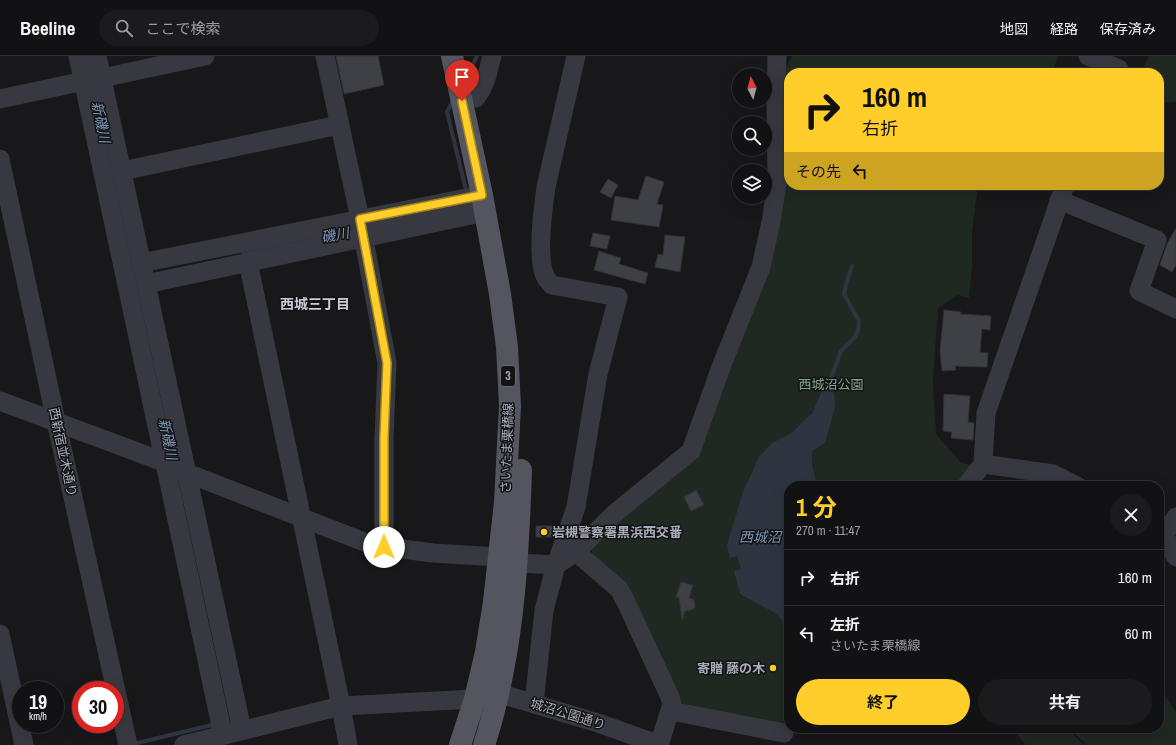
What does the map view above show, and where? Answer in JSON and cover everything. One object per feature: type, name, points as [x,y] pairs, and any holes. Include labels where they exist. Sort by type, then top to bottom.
[{"type":"main road","name":"さいたま栗橋線","points":[[452,56],[483,204],[501,302],[507,347],[510,406],[505,495],[508,560],[506,648],[498,693],[484,745]]},
{"type":"main road","name":"さいたま栗橋線","points":[[460,745],[475,699],[486,652],[494,602],[508,560],[520,503],[523,404],[520,345],[503,232],[468,56]]},
{"type":"street","points":[[78,56],[93,79],[122,171],[242,730]]},
{"type":"street","points":[[97,56],[93,79],[164,462],[223,735]]},
{"type":"street","points":[[0,99],[205,56]]},
{"type":"street","points":[[325,56],[361,228],[387,363],[384,438],[384,547]]},
{"type":"street","points":[[476,98],[486,80],[492,56]]},
{"type":"street","points":[[534,704],[543,616],[556,565],[576,507],[598,374],[618,297],[552,285],[546,279],[543,269],[541,242],[543,204],[576,56]]},
{"type":"street","points":[[0,401],[164,462],[187,473],[372,544],[384,547],[433,553],[556,565],[576,552],[614,514],[691,451],[721,367],[761,267],[771,222],[777,183],[777,56]]},
{"type":"street","points":[[1088,56],[1122,66]]},
{"type":"street","points":[[122,171],[339,125]]},
{"type":"street","name":"西新宿並木通り","points":[[0,159],[56,421],[127,740]]},
{"type":"street","points":[[970,481],[983,464],[986,413],[1062,193],[1156,240],[1138,291],[1176,309]]},
{"type":"street","points":[[141,263],[361,228],[483,204]]},
{"type":"street","points":[[146,284],[248,262],[361,228]]},
{"type":"street","points":[[248,262],[348,745]]},
{"type":"street","points":[[983,464],[1053,474],[1067,481]]},
{"type":"street","points":[[1164,532],[1176,517]]},
{"type":"street","points":[[1164,537],[1176,557]]},
{"type":"street","points":[[576,552],[618,589],[626,602],[670,697],[672,704],[671,711],[660,745]]},
{"type":"street","points":[[0,634],[4,673],[24,745]]},
{"type":"street","points":[[184,745],[341,706],[475,699],[498,693]]},
{"type":"street","name":"城沼公園通り","points":[[498,693],[598,723],[660,745]]},
{"type":"street","points":[[671,711],[784,738]]},
{"type":"green space","name":"西城沼公園","points":[[792,56],[1057,56],[1055,68],[786,68]]},
{"type":"green space","points":[[1149,56],[1176,56],[1176,102],[1164,103],[1164,68],[1143,68]]},
{"type":"green space","name":"西城沼公園","points":[[784,73],[784,190],[977,190],[972,232],[972,266],[969,298],[958,295],[938,308],[933,382],[936,434],[961,463],[976,466],[964,481],[784,481],[784,722],[775,724],[683,705],[633,595],[621,578],[605,566],[592,553],[592,546],[696,455],[767,263],[781,79]]},
{"type":"green space","points":[[1164,694],[1176,712],[1176,745],[1087,745],[1074,733],[1164,733]]},
{"type":"green space","points":[[1016,733],[1072,733],[1084,745],[1026,745]]},
{"type":"water","name":"西城沼","points":[[828,386],[834,394],[835,407],[825,443],[812,451],[812,465],[816,481],[784,481],[784,623],[777,614],[740,594],[734,571],[741,569],[737,556],[730,558],[727,545],[743,492],[759,457],[772,443],[792,433],[812,414],[821,393]]},
{"type":"building","points":[[336,56],[378,56],[384,85],[344,94]]},
{"type":"building","points":[[646,176],[664,182],[657,204],[663,205],[659,227],[611,220],[615,196],[638,200]]},
{"type":"building","points":[[608,179],[618,185],[611,198],[600,192]]},
{"type":"building","points":[[1176,228],[1176,265],[1172,272],[1160,265],[1167,244]]},
{"type":"building","points":[[593,233],[610,236],[607,249],[590,246]]},
{"type":"building","points":[[665,235],[685,237],[680,272],[655,267],[658,254],[663,255]]},
{"type":"building","points":[[599,251],[621,258],[619,264],[648,273],[645,284],[594,270]]},
{"type":"building","points":[[944,310],[961,312],[960,314],[991,316],[990,330],[982,329],[980,352],[988,353],[987,367],[955,366],[956,370],[942,371],[940,351]]},
{"type":"building","points":[[944,394],[970,396],[968,422],[974,423],[973,440],[951,438],[952,432],[943,431]]},
{"type":"building","points":[[696,490],[704,505],[691,511],[684,497]]},
{"type":"building","name":"岩槻警察署黒浜西交番","points":[[536,526],[552,526],[553,537],[536,537]]},
{"type":"building","points":[[681,582],[693,585],[689,598],[694,600],[695,607],[691,610],[685,611],[682,620],[679,598],[676,597]]},
{"type":"waterway","name":"磯川","points":[[465,79],[477,56]]},
{"type":"waterway","name":"磯川","points":[[453,101],[447,112],[467,194]]},
{"type":"waterway","name":"磯川","points":[[243,254],[321,237]]},
{"type":"waterway","points":[[828,386],[841,351],[855,337],[858,330],[859,321],[844,294],[852,266]]},
{"type":"waterway","name":"新磯川","points":[[133,744],[216,724]]},
{"type":"place","name":"岩槻警察署黒浜西交番","points":[[544,532]]},
{"type":"place","name":"寄贈 藤の木","points":[[773,668]]},
{"type":"district","name":"西城三丁目","points":[[315,304]]},
{"type":"route","points":[[384,547],[384,438],[387,363],[360,219],[482,195],[462,101]]}]
